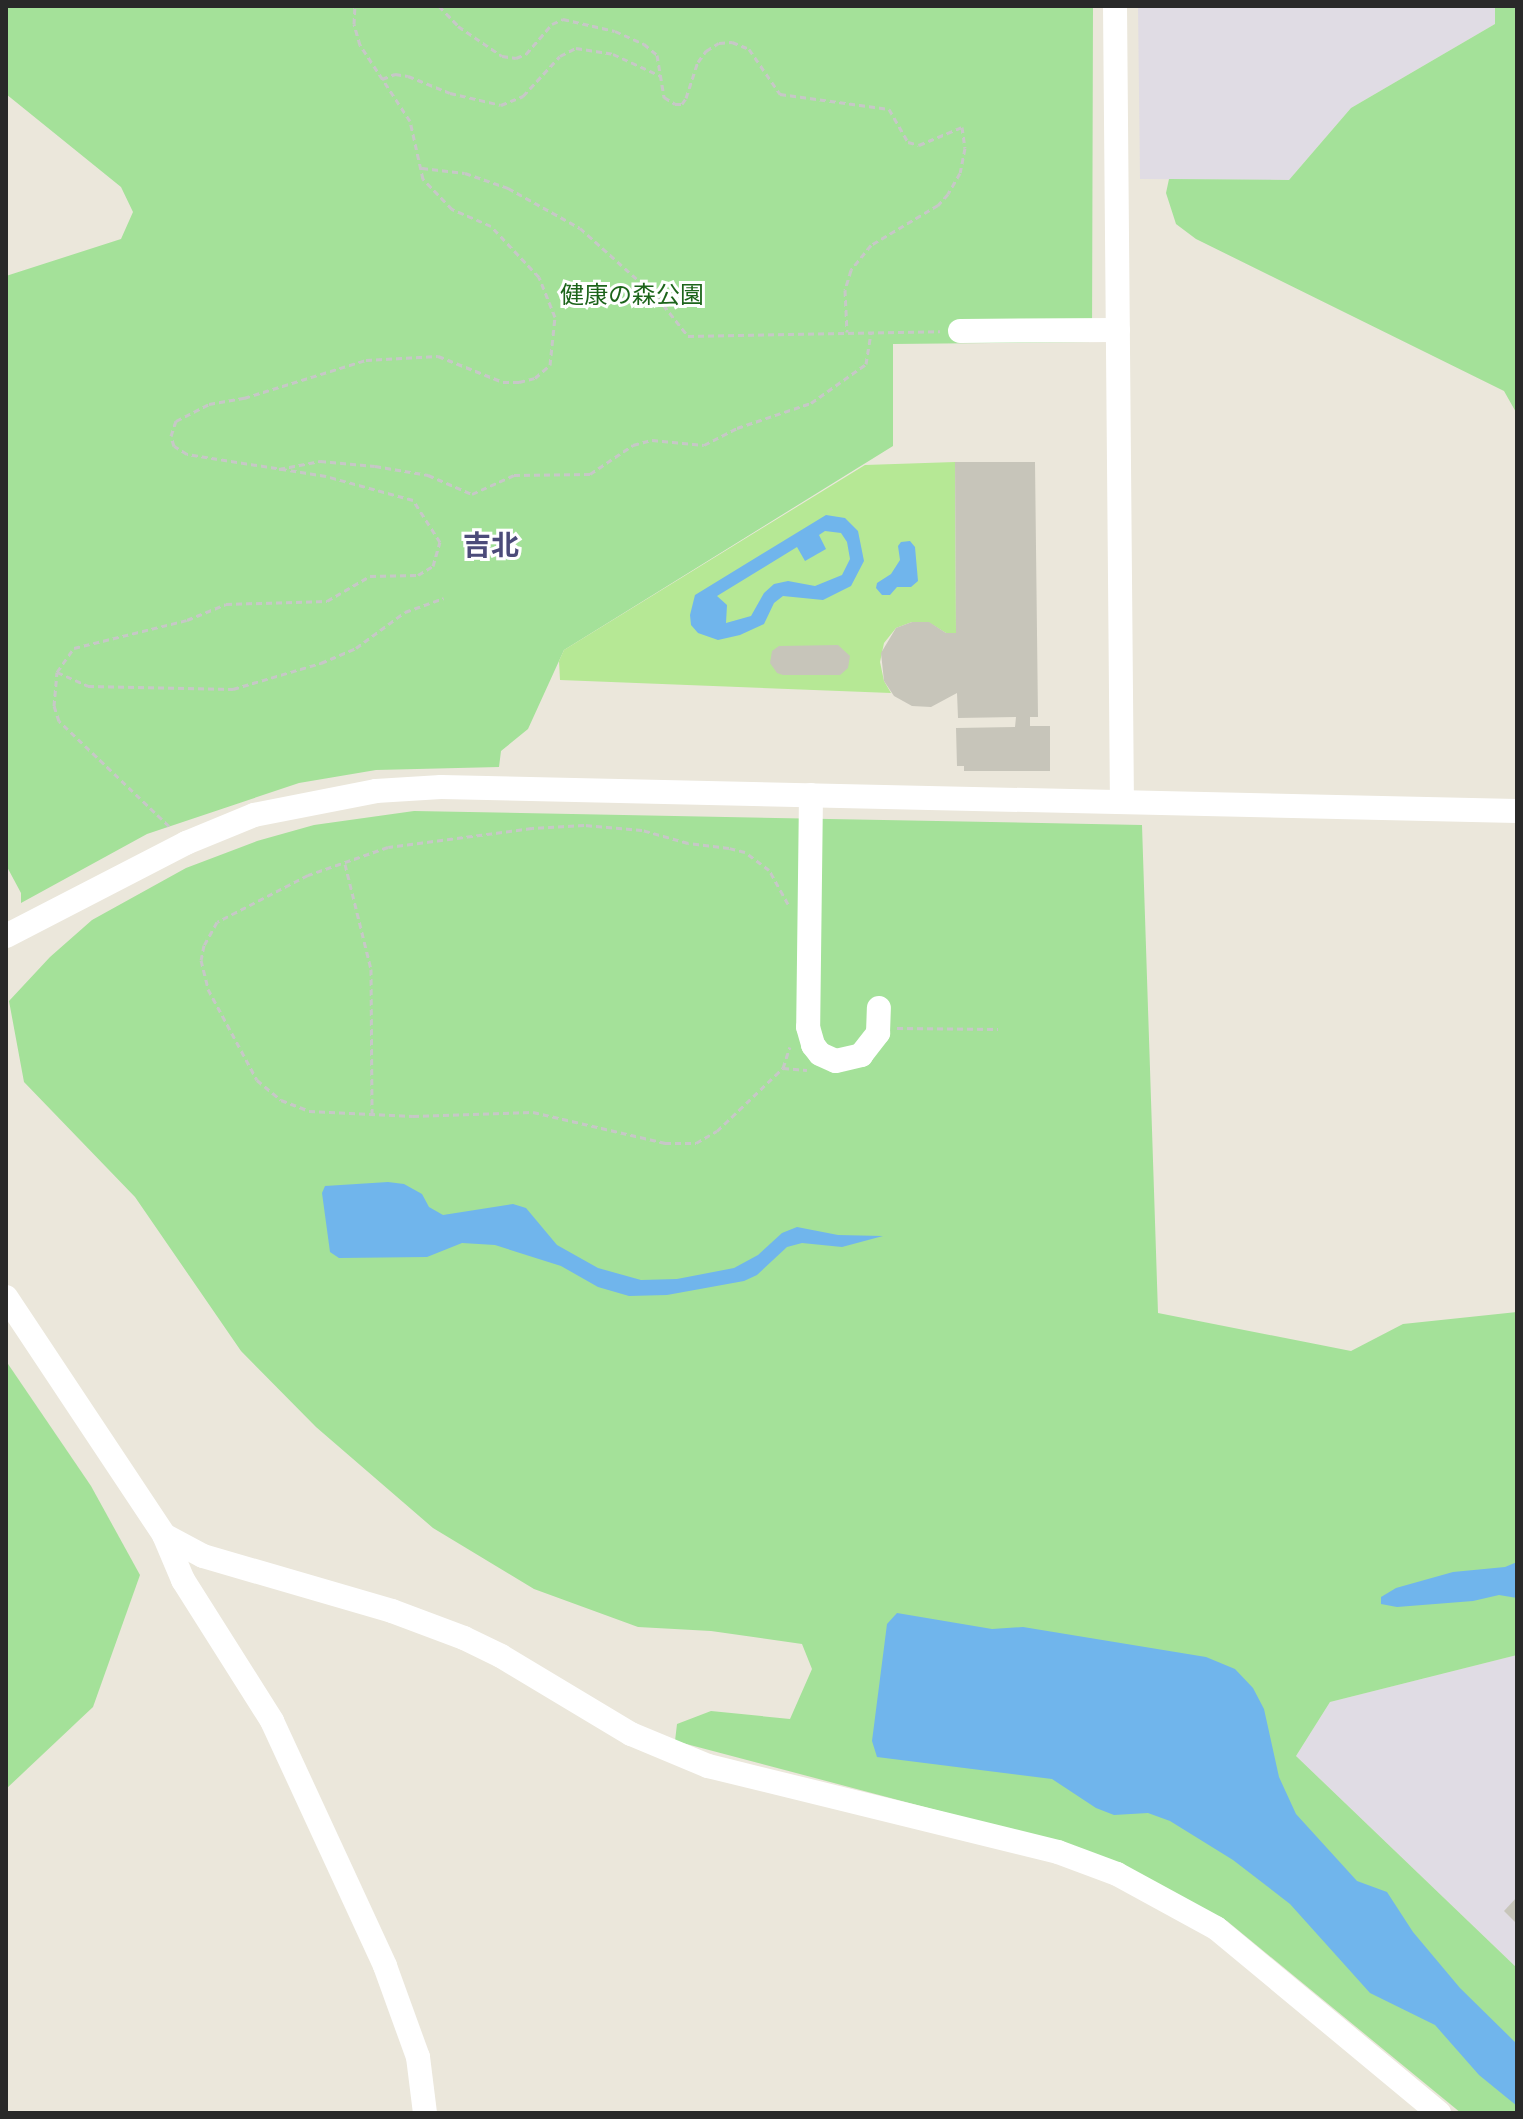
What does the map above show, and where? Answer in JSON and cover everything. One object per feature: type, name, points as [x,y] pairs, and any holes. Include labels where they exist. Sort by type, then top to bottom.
[{"type":"street","points":[[1115,6],[1122,802]]},
{"type":"street","points":[[960,331],[1118,330]]},
{"type":"street","points":[[6,936],[186,843],[254,815],[315,800],[376,791],[441,787],[1517,811]]},
{"type":"street","points":[[811,795],[808,1027],[813,1045],[820,1054],[836,1061],[861,1055],[878,1033],[888,1011]]},
{"type":"street","points":[[6,1297],[164,1535],[183,1580],[272,1721],[309,1794],[385,1966],[418,2057],[425,2113]]},
{"type":"street","points":[[164,1535],[203,1556],[392,1611],[464,1638],[501,1656],[631,1734],[708,1766],[1058,1852],[1117,1874],[1216,1928],[1439,2113]]},
{"type":"path","points":[[169,826],[59,721],[54,706],[57,672],[74,648],[94,640],[187,620],[226,604],[327,601],[343,595],[357,580],[370,576],[418,575],[433,566],[440,542],[413,500],[326,476],[187,454],[174,446],[171,436],[176,421],[209,404],[244,398],[366,360],[438,356],[511,382],[535,378],[550,365],[555,317],[539,277],[491,226],[452,209],[429,188],[410,121],[360,45],[354,24],[355,6]]},
{"type":"path","points":[[439,6],[458,26],[502,56],[516,58],[526,54],[552,24],[563,19],[576,20],[644,44],[657,55],[664,97],[675,104],[682,104],[698,62],[706,51],[719,43],[732,42],[749,49],[780,94],[889,109],[908,142],[928,142],[962,127],[965,148],[960,173],[948,194],[938,205],[871,245],[851,270],[845,290],[847,332]]},
{"type":"path","points":[[382,79],[395,74],[408,76],[450,93],[501,105],[523,96],[560,56],[576,48],[613,54],[662,76]]},
{"type":"path","points":[[421,168],[465,173],[508,188],[580,228],[631,270],[688,336],[960,331]]},
{"type":"path","points":[[276,470],[320,461],[375,466],[428,475],[472,494],[514,475],[590,474],[633,445],[652,440],[704,445],[737,428],[811,403],[866,364],[871,331]]},
{"type":"path","points":[[57,672],[88,686],[233,689],[356,648],[405,612],[444,598]]},
{"type":"path","points":[[789,907],[769,870],[745,852],[688,843],[642,830],[584,825],[532,828],[388,847],[296,881],[217,922],[204,945],[203,975],[257,1080],[268,1091],[309,1111],[413,1116],[533,1112],[665,1143],[696,1143],[717,1131],[783,1068],[791,1045]]},
{"type":"path","points":[[345,862],[358,905],[371,969],[372,1113]]},
{"type":"path","points":[[888,1011],[897,1028],[895,1037]]},
{"type":"path","points":[[897,1028],[998,1029]]},
{"type":"path","points":[[789,1035],[794,1053]]},
{"type":"path","points":[[783,1068],[814,1072],[803,1063]]},
{"type":"shaded area","points":[[1138,6],[1495,6],[1495,24],[1351,108],[1289,180],[1140,179]]},
{"type":"shaded area","points":[[1517,1655],[1517,1968],[1296,1756],[1330,1702]]},
{"type":"green space","name":"健康の森公園","points":[[6,6],[1093,6],[1092,342],[893,344],[893,446],[564,650],[528,729],[501,751],[499,767],[376,770],[299,783],[147,834],[21,903],[21,893],[6,865],[6,276],[121,239],[133,212],[121,187],[6,94]]},
{"type":"green space","points":[[1495,6],[1517,6],[1517,414],[1504,391],[1196,239],[1176,224],[1166,193],[1169,179],[1289,180],[1351,108],[1495,24]]},
{"type":"green space","points":[[955,462],[956,633],[946,633],[928,622],[912,622],[896,628],[884,643],[880,662],[884,681],[891,693],[560,680],[559,661],[564,650],[865,465]]},
{"type":"green space","points":[[414,811],[1142,825],[1158,1313],[1351,1351],[1403,1324],[1517,1312],[1517,1655],[1330,1702],[1296,1756],[1517,1968],[1517,2113],[1461,2113],[1227,1921],[1061,1843],[675,1741],[677,1724],[711,1711],[790,1719],[812,1669],[802,1644],[711,1631],[638,1627],[534,1589],[433,1528],[316,1427],[241,1351],[135,1197],[24,1082],[9,1001],[50,957],[92,920],[186,868],[257,841],[314,825]]},
{"type":"green space","points":[[6,1361],[91,1486],[140,1575],[93,1707],[6,1789]]},
{"type":"water","points":[[826,515],[845,518],[858,531],[864,561],[851,586],[823,600],[783,596],[774,603],[764,624],[740,635],[718,640],[698,633],[691,625],[690,615],[695,595]],"holes":[[[825,531],[841,533],[847,542],[850,559],[842,575],[815,586],[788,581],[774,584],[764,593],[751,616],[726,623],[727,605],[717,596],[797,547],[805,561],[826,549],[819,535]]]},
{"type":"water","points":[[910,541],[915,547],[918,581],[911,587],[897,587],[890,595],[882,595],[876,588],[877,583],[891,574],[900,560],[898,546],[901,542]]},
{"type":"water","points":[[388,1182],[404,1184],[422,1194],[429,1207],[443,1215],[513,1204],[526,1208],[557,1245],[598,1268],[641,1280],[677,1279],[734,1268],[758,1255],[782,1233],[797,1227],[838,1235],[883,1236],[842,1247],[802,1243],[787,1247],[757,1275],[744,1281],[667,1295],[629,1296],[598,1287],[561,1266],[495,1245],[462,1243],[427,1257],[339,1258],[330,1252],[322,1193],[325,1186]]},
{"type":"water","points":[[1517,1562],[1517,1598],[1499,1595],[1473,1601],[1397,1607],[1381,1604],[1381,1597],[1396,1588],[1453,1572],[1505,1567]]},
{"type":"water","points":[[897,1613],[992,1629],[1023,1627],[1206,1657],[1235,1669],[1253,1688],[1264,1709],[1279,1777],[1296,1814],[1357,1881],[1387,1892],[1413,1932],[1460,1988],[1517,2044],[1517,2106],[1479,2075],[1435,2025],[1370,1993],[1290,1904],[1233,1860],[1170,1821],[1148,1813],[1114,1815],[1096,1808],[1052,1779],[877,1757],[872,1741],[887,1624]]},
{"type":"building","points":[[955,462],[1035,462],[1038,717],[1030,717],[1030,726],[1050,726],[1050,771],[964,771],[964,766],[957,766],[956,728],[1015,727],[1016,717],[958,718],[957,693],[931,707],[912,706],[894,696],[884,681],[881,653],[896,628],[912,622],[929,622],[946,633],[956,633]]},
{"type":"building","points":[[838,645],[850,656],[848,668],[840,675],[783,675],[777,673],[770,663],[772,651],[779,646]]},
{"type":"building","points":[[1517,1897],[1517,1924],[1504,1911]]},
{"type":"district","name":"吉北","points":[[491,547]]}]
